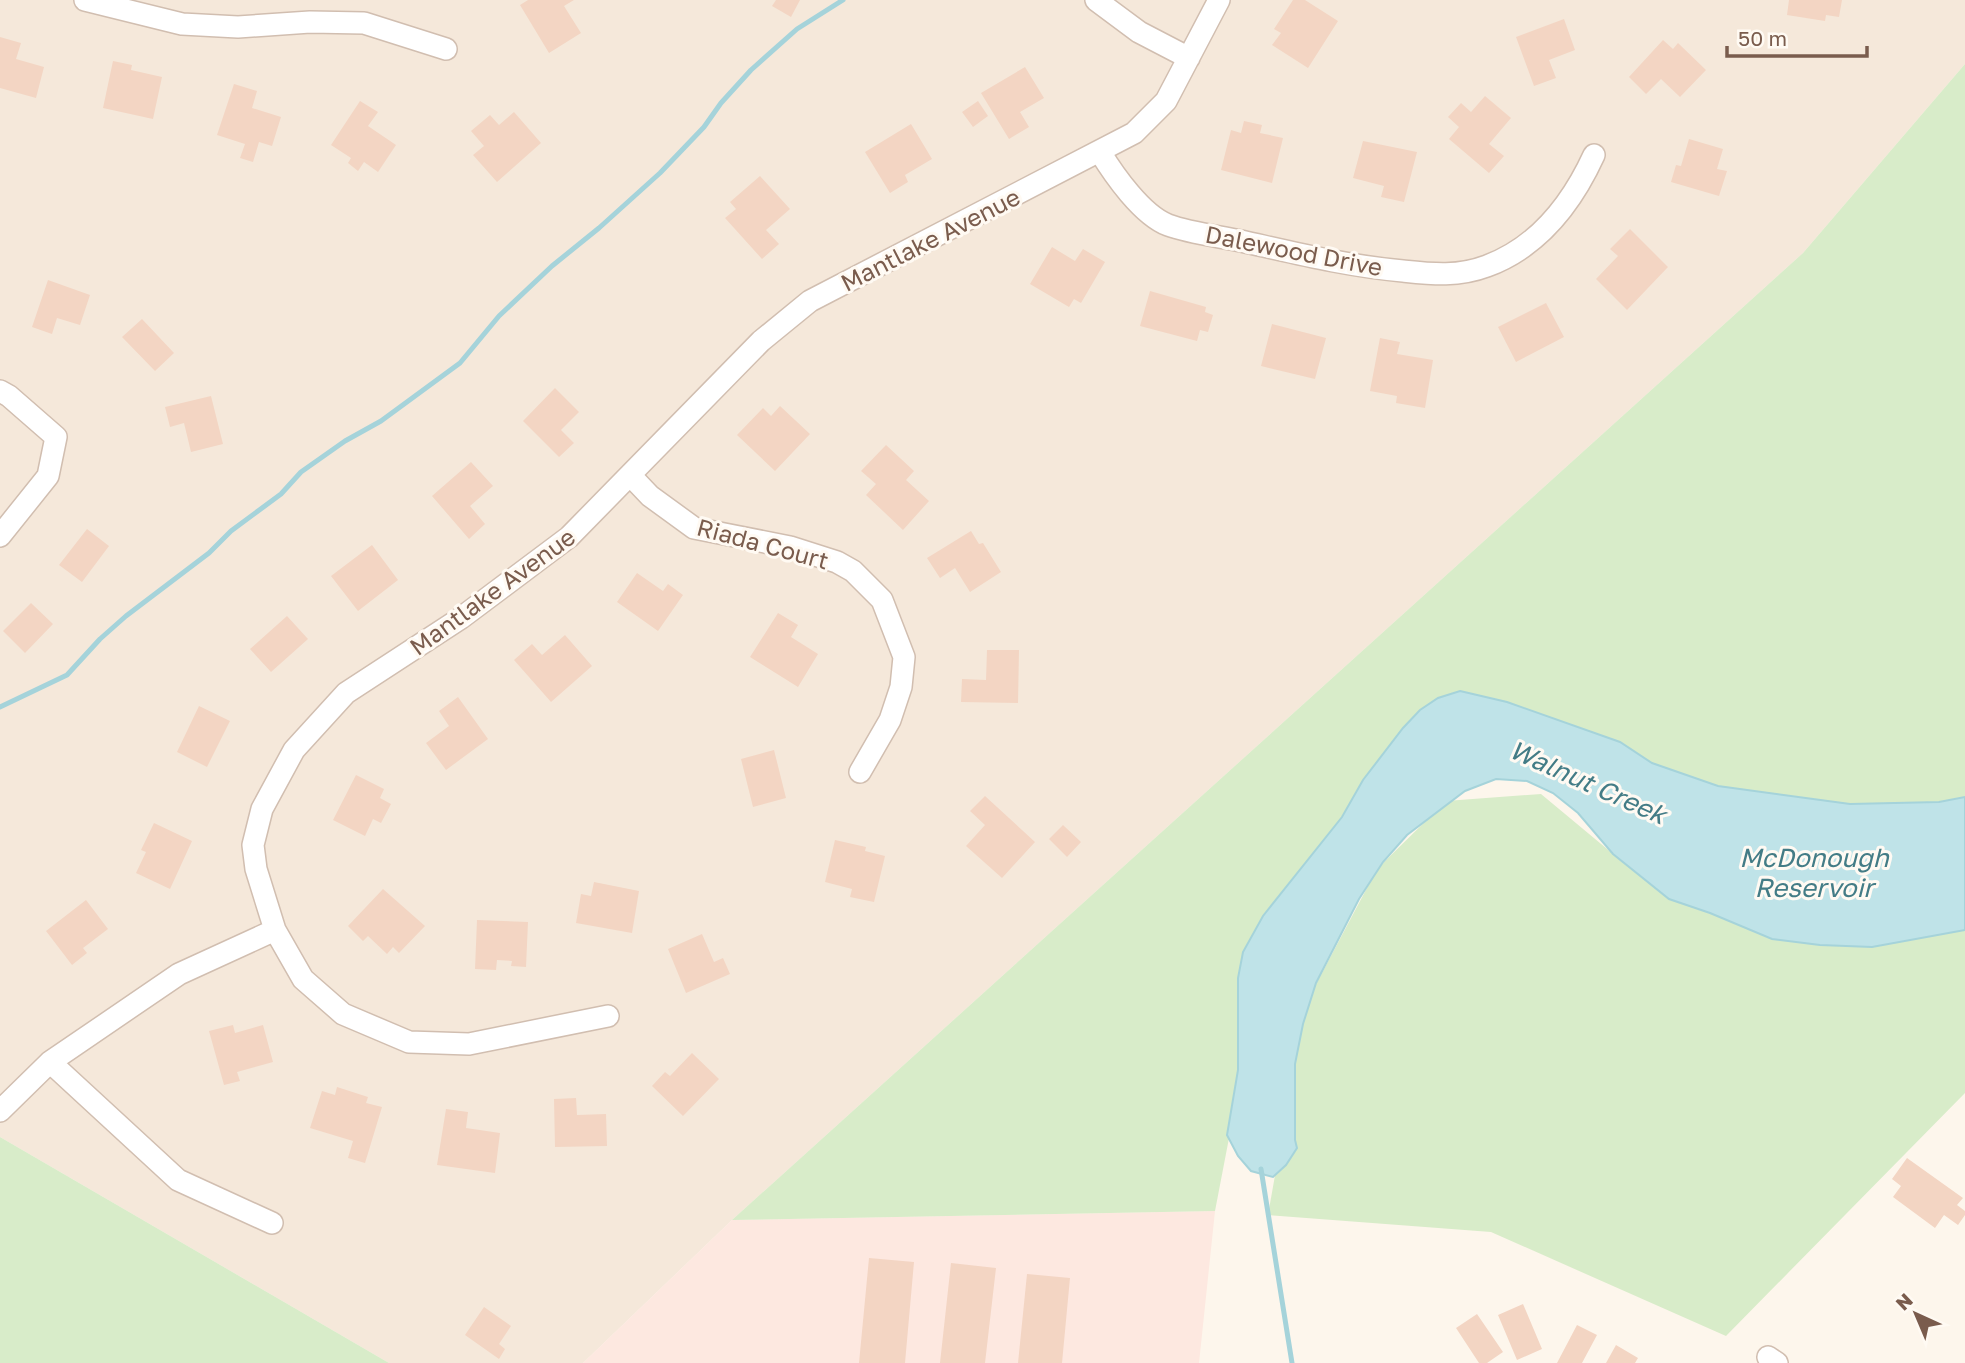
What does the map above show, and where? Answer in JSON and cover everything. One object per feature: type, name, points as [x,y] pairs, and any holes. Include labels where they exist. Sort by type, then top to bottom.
[{"type":"street","points":[[85,0],[182,24],[238,27],[310,22],[364,23],[446,49]]},
{"type":"street","points":[[1096,0],[1139,32],[1189,58]]},
{"type":"street","name":"Mantlake Avenue","points":[[608,1016],[469,1044],[409,1042],[343,1014],[303,979],[275,930],[256,869],[253,845],[262,809],[294,750],[346,693],[461,618],[569,537],[761,341],[810,301],[1134,133],[1166,101],[1219,0]]},
{"type":"street","name":"Dalewood Drive","points":[[1100,152],[1117,180],[1166,225],[1353,266],[1450,275],[1486,266],[1522,249],[1555,218],[1580,186],[1594,155]]},
{"type":"street","points":[[0,391],[56,438],[48,476],[0,536]]},
{"type":"street","name":"Riada Court","points":[[630,475],[650,496],[694,528],[790,547],[836,562],[853,571],[882,600],[904,657],[901,687],[890,720],[860,772]]},
{"type":"street","points":[[0,1111],[50,1062],[96,1029],[180,974],[275,930]]},
{"type":"street","points":[[50,1062],[177,1180],[272,1223]]},
{"type":"shaded area","points":[[0,0],[1965,0],[1965,64],[1803,253],[732,1220],[583,1363],[389,1363],[0,1137]]},
{"type":"shaded area","points":[[1215,1211],[1199,1363],[583,1363],[732,1220]]},
{"type":"green space","points":[[1965,64],[1965,811],[1929,826],[1680,779],[1526,725],[1263,961],[1215,1211],[732,1220],[1803,253]]},
{"type":"green space","points":[[1541,794],[1636,873],[1965,908],[1965,1093],[1726,1336],[1491,1232],[1268,1215],[1305,1005],[1377,869],[1446,801]]},
{"type":"green space","points":[[0,1137],[389,1363],[0,1363]]},
{"type":"water","name":"McDonough Reservoir","points":[[1460,691],[1507,702],[1620,742],[1652,763],[1718,786],[1850,804],[1939,802],[1965,797],[1965,930],[1872,947],[1820,945],[1772,939],[1669,899],[1613,854],[1578,813],[1553,793],[1527,781],[1496,779],[1465,791],[1407,835],[1383,862],[1359,899],[1316,983],[1303,1024],[1295,1064],[1297,1148],[1286,1165],[1273,1177],[1251,1171],[1238,1156],[1227,1135],[1238,1070],[1238,978],[1243,952],[1263,916],[1342,817],[1363,780],[1403,728],[1420,710],[1438,698]]},
{"type":"building","points":[[528,0],[574,0],[564,6],[581,33],[549,53],[520,5]]},
{"type":"building","points":[[776,0],[800,0],[791,17],[772,6]]},
{"type":"building","points":[[1293,0],[1305,0],[1338,21],[1308,68],[1272,45],[1281,33],[1274,29]]},
{"type":"building","points":[[1789,0],[1842,0],[1839,17],[1826,15],[1825,21],[1787,15]]},
{"type":"building","points":[[1564,19],[1575,50],[1549,60],[1556,78],[1534,86],[1516,37]]},
{"type":"building","points":[[0,37],[21,43],[16,59],[44,67],[36,98],[0,88]]},
{"type":"building","points":[[1663,40],[1673,49],[1678,43],[1706,70],[1680,97],[1661,79],[1646,94],[1629,77]]},
{"type":"building","points":[[113,61],[132,65],[131,70],[162,77],[153,119],[103,108]]},
{"type":"building","points":[[1025,67],[1044,98],[1020,112],[1029,127],[1009,139],[981,93]]},
{"type":"building","points":[[234,84],[257,91],[252,108],[281,117],[272,146],[259,142],[253,162],[240,158],[245,144],[217,135]]},
{"type":"building","points":[[1485,96],[1511,118],[1489,144],[1504,156],[1489,173],[1449,139],[1459,127],[1448,117],[1461,103],[1471,112]]},
{"type":"building","points":[[360,101],[378,112],[368,126],[396,145],[378,172],[364,162],[358,171],[348,163],[351,158],[331,145]]},
{"type":"building","points":[[978,101],[988,116],[973,127],[962,112]]},
{"type":"building","points":[[514,112],[541,143],[497,182],[473,155],[484,146],[471,131],[490,115],[499,125]]},
{"type":"building","points":[[1244,121],[1262,125],[1260,133],[1283,138],[1272,183],[1221,170],[1231,130],[1241,133]]},
{"type":"building","points":[[911,124],[932,159],[905,175],[908,182],[890,193],[865,152]]},
{"type":"building","points":[[1689,139],[1723,149],[1717,169],[1727,171],[1719,196],[1671,182],[1676,165],[1681,166]]},
{"type":"building","points":[[1363,141],[1417,152],[1404,202],[1381,197],[1384,186],[1353,178]]},
{"type":"building","points":[[760,176],[790,209],[766,230],[779,244],[762,259],[725,218],[736,209],[730,202]]},
{"type":"building","points":[[1630,229],[1668,267],[1627,310],[1596,279],[1618,256],[1610,249]]},
{"type":"building","points":[[1052,247],[1075,261],[1083,249],[1105,262],[1081,303],[1074,299],[1069,307],[1030,284]]},
{"type":"building","points":[[48,280],[90,295],[80,325],[57,318],[52,334],[32,327]]},
{"type":"building","points":[[1150,291],[1206,307],[1205,312],[1213,315],[1208,332],[1200,330],[1197,341],[1140,326]]},
{"type":"building","points":[[1546,303],[1564,337],[1516,362],[1498,327]]},
{"type":"building","points":[[142,319],[174,353],[155,371],[122,337]]},
{"type":"building","points":[[1272,324],[1326,338],[1315,379],[1261,366]]},
{"type":"building","points":[[1380,338],[1400,342],[1397,354],[1433,360],[1425,408],[1396,403],[1397,396],[1370,391]]},
{"type":"building","points":[[555,388],[579,412],[561,430],[574,443],[559,457],[523,421]]},
{"type":"building","points":[[211,396],[223,444],[191,452],[184,423],[170,427],[165,407]]},
{"type":"building","points":[[780,406],[810,434],[775,471],[737,435],[763,408],[771,416]]},
{"type":"building","points":[[886,445],[914,471],[906,480],[929,501],[903,530],[866,495],[876,484],[861,471]]},
{"type":"building","points":[[471,462],[493,486],[470,506],[485,524],[469,539],[432,496]]},
{"type":"building","points":[[87,529],[109,546],[82,582],[59,565]]},
{"type":"building","points":[[971,531],[979,544],[983,543],[1001,572],[970,592],[955,568],[940,578],[927,558]]},
{"type":"building","points":[[372,545],[398,580],[358,611],[331,576]]},
{"type":"building","points":[[637,573],[663,591],[668,584],[683,595],[658,631],[617,602]]},
{"type":"building","points":[[31,603],[53,624],[25,653],[3,631]]},
{"type":"building","points":[[778,613],[798,625],[791,637],[818,654],[798,687],[750,657]]},
{"type":"building","points":[[287,616],[308,639],[271,672],[250,649]]},
{"type":"building","points":[[565,635],[592,666],[551,702],[514,660],[532,644],[542,655]]},
{"type":"building","points":[[987,650],[1019,650],[1018,703],[961,702],[962,679],[986,680]]},
{"type":"building","points":[[458,697],[488,739],[446,770],[426,743],[449,726],[439,711]]},
{"type":"building","points":[[199,706],[230,721],[207,767],[177,752]]},
{"type":"building","points":[[774,750],[786,798],[753,807],[741,759]]},
{"type":"building","points":[[356,775],[384,789],[380,798],[391,804],[381,823],[373,819],[365,836],[333,820]]},
{"type":"building","points":[[985,796],[1035,842],[1002,878],[966,846],[985,825],[970,811]]},
{"type":"building","points":[[154,823],[192,841],[170,889],[136,873],[146,852],[141,850]]},
{"type":"building","points":[[1063,825],[1081,842],[1067,857],[1049,839]]},
{"type":"building","points":[[835,840],[866,847],[865,851],[885,856],[874,902],[850,897],[852,889],[825,882]]},
{"type":"building","points":[[594,882],[639,891],[632,933],[576,923],[581,894],[591,896]]},
{"type":"building","points":[[383,889],[425,926],[399,953],[393,947],[387,954],[368,936],[363,941],[348,926]]},
{"type":"building","points":[[86,900],[108,929],[83,948],[87,953],[72,965],[46,931]]},
{"type":"building","points":[[477,920],[528,922],[526,967],[511,966],[512,961],[497,960],[496,970],[475,969]]},
{"type":"building","points":[[702,934],[714,962],[723,958],[730,974],[686,993],[668,949]]},
{"type":"building","points":[[233,1025],[235,1033],[263,1025],[273,1062],[237,1072],[240,1081],[224,1085],[209,1031]]},
{"type":"building","points":[[692,1053],[719,1079],[683,1116],[652,1086],[665,1072],[670,1076]]},
{"type":"building","points":[[337,1087],[368,1097],[366,1103],[382,1107],[365,1163],[348,1158],[353,1141],[310,1128],[322,1091],[335,1095]]},
{"type":"building","points":[[576,1098],[577,1115],[606,1114],[607,1146],[555,1147],[554,1099]]},
{"type":"building","points":[[446,1109],[468,1112],[466,1128],[500,1133],[495,1173],[437,1165]]},
{"type":"building","points":[[1907,1158],[1963,1198],[1957,1205],[1965,1211],[1965,1215],[1958,1225],[1944,1215],[1935,1228],[1893,1197],[1901,1186],[1892,1179]]},
{"type":"building","points":[[869,1258],[914,1262],[905,1363],[859,1363]]},
{"type":"building","points":[[951,1263],[996,1268],[985,1363],[940,1363]]},
{"type":"building","points":[[1027,1274],[1070,1278],[1062,1363],[1018,1363]]},
{"type":"building","points":[[1523,1304],[1542,1349],[1517,1360],[1498,1315]]},
{"type":"building","points":[[484,1307],[511,1326],[499,1344],[505,1349],[499,1359],[465,1335]]},
{"type":"building","points":[[1477,1314],[1503,1352],[1487,1363],[1479,1363],[1456,1328]]},
{"type":"building","points":[[1577,1325],[1597,1335],[1582,1363],[1557,1363]]},
{"type":"building","points":[[1616,1345],[1638,1358],[1635,1363],[1606,1363]]},
{"type":"waterway","points":[[0,707],[67,675],[100,639],[126,616],[281,494],[301,472],[345,441],[381,421],[460,363],[499,316],[552,266],[660,173],[704,127],[721,103],[751,70],[797,29],[843,0]]},
{"type":"waterway","name":"Walnut Creek","points":[[1261,1169],[1292,1363]]}]
